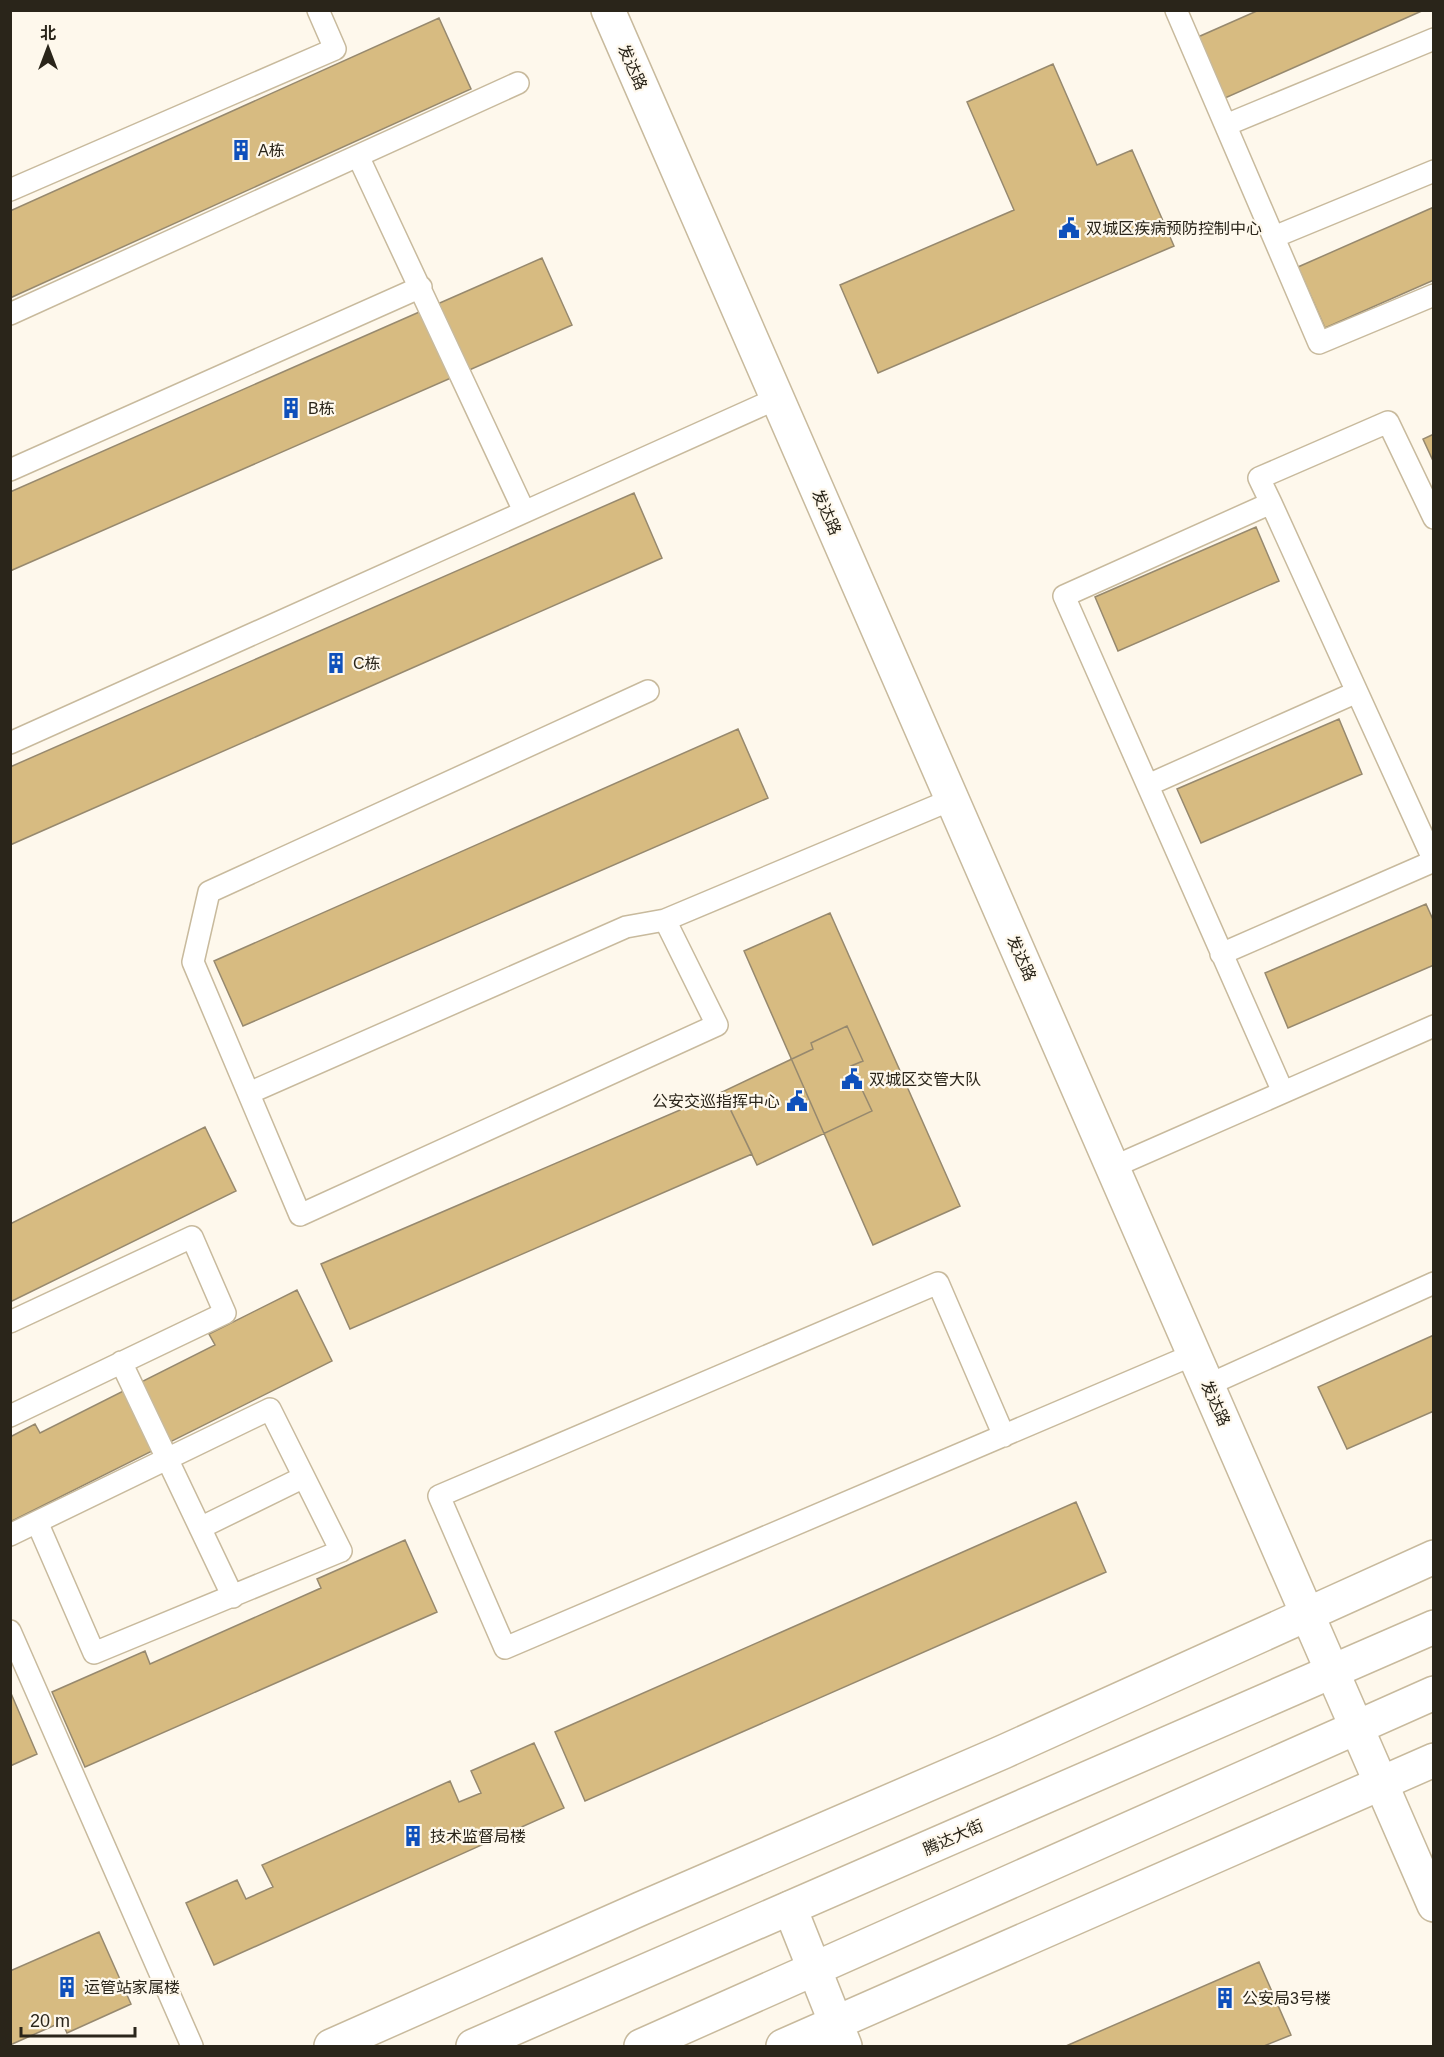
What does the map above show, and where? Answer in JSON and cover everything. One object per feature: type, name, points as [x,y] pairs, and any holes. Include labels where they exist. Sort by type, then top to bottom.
[{"type":"street","name":"发达路","points":[[608,10],[1434,1905]]},
{"type":"street","points":[[331,2046],[1003,1752],[1434,1557]]},
{"type":"street","name":"腾达大街","points":[[473,2046],[1434,1626]]},
{"type":"street","points":[[641,2046],[1434,1693]]},
{"type":"street","points":[[783,2046],[840,2035],[1012,1947],[1434,1760]]},
{"type":"street","points":[[790,1908],[840,2035]]},
{"type":"lane","points":[[10,190],[335,49],[318,10]]},
{"type":"lane","points":[[1176,10],[1319,343],[1434,295]]},
{"type":"lane","points":[[1226,125],[1434,39]]},
{"type":"lane","points":[[10,314],[518,83]]},
{"type":"lane","points":[[358,156],[524,511]]},
{"type":"lane","points":[[1274,237],[1434,171]]},
{"type":"lane","points":[[10,470],[421,287]]},
{"type":"lane","points":[[10,743],[778,398]]},
{"type":"lane","points":[[1221,954],[1434,861],[1259,478],[1388,422],[1434,518]]},
{"type":"lane","points":[[1271,503],[1065,596],[1283,1092]]},
{"type":"lane","points":[[648,691],[209,892],[194,962],[300,1215],[717,1025],[664,920]]},
{"type":"lane","points":[[1148,785],[1357,692]]},
{"type":"lane","points":[[249,1093],[626,927],[664,920],[953,799]]},
{"type":"lane","points":[[1113,1167],[1434,1026]]},
{"type":"lane","points":[[10,1322],[192,1237],[225,1313],[10,1416]]},
{"type":"lane","points":[[1004,1436],[938,1283],[439,1496],[505,1648],[1004,1436],[1195,1354]]},
{"type":"lane","points":[[1208,1385],[1434,1283]]},
{"type":"lane","points":[[121,1362],[233,1597]]},
{"type":"lane","points":[[10,1535],[270,1409],[341,1551],[94,1653],[37,1522]]},
{"type":"lane","points":[[200,1528],[304,1477]]},
{"type":"lane","points":[[10,1631],[17,1666],[192,2046]]},
{"type":"building","points":[[1259,10],[1424,10],[1225,98],[1198,37]]},
{"type":"building","name":"A栋","points":[[439,18],[471,89],[10,298],[10,211]]},
{"type":"building","name":"双城区疾病预防控制中心","points":[[1053,64],[1097,165],[1132,150],[1174,246],[878,373],[840,285],[1014,210],[967,102]]},
{"type":"building","points":[[1434,207],[1434,280],[1325,328],[1298,267]]},
{"type":"building","name":"B栋","points":[[542,258],[572,325],[10,571],[10,492]]},
{"type":"building","points":[[1434,434],[1434,463],[1423,439]]},
{"type":"building","name":"C栋","points":[[634,493],[662,558],[10,845],[10,767]]},
{"type":"building","points":[[1256,527],[1279,581],[1118,651],[1095,597]]},
{"type":"building","points":[[1339,719],[1362,774],[1201,843],[1177,789]]},
{"type":"building","points":[[738,729],[768,798],[243,1026],[214,961]]},
{"type":"building","points":[[1426,904],[1434,922],[1434,965],[1288,1028],[1265,973]]},
{"type":"building","name":"双城区交管大队","points":[[830,913],[960,1206],[873,1245],[744,951]]},
{"type":"building","name":"公安交巡指挥中心","points":[[847,1026],[863,1061],[851,1066],[872,1111],[757,1165],[722,1092],[813,1049],[811,1043]]},
{"type":"building","points":[[722,1092],[752,1154],[350,1329],[321,1264]]},
{"type":"building","points":[[205,1127],[236,1191],[10,1302],[10,1224]]},
{"type":"building","points":[[297,1290],[332,1361],[10,1522],[10,1437],[35,1424],[40,1433],[215,1345],[209,1334]]},
{"type":"building","points":[[1434,1335],[1434,1411],[1347,1449],[1318,1387]]},
{"type":"building","points":[[1076,1502],[1106,1572],[585,1801],[555,1732]]},
{"type":"building","points":[[405,1540],[437,1612],[85,1767],[52,1692],[145,1651],[150,1664],[321,1588],[317,1579]]},
{"type":"building","points":[[10,1691],[37,1754],[10,1766]]},
{"type":"building","name":"技术监督局楼","points":[[534,1743],[564,1808],[214,1965],[186,1903],[237,1880],[246,1899],[273,1887],[262,1865],[450,1781],[459,1802],[481,1793],[471,1771]]},
{"type":"building","name":"运管站家属楼","points":[[99,1932],[131,2004],[67,2033],[62,2022],[10,2045],[10,1971]]},
{"type":"building","name":"公安局3号楼","points":[[1259,1962],[1291,2035],[1264,2046],[1066,2046]]},
{"type":"place","name":"A栋","points":[[241,150]]},
{"type":"place","name":"双城区疾病预防控制中心","points":[[1069,228]]},
{"type":"place","name":"B栋","points":[[291,408]]},
{"type":"place","name":"C栋","points":[[336,663]]},
{"type":"place","name":"双城区交管大队","points":[[852,1079]]},
{"type":"place","name":"公安交巡指挥中心","points":[[797,1101]]},
{"type":"place","name":"技术监督局楼","points":[[413,1836]]},
{"type":"place","name":"运管站家属楼","points":[[67,1987]]},
{"type":"place","name":"公安局3号楼","points":[[1225,1998]]}]
